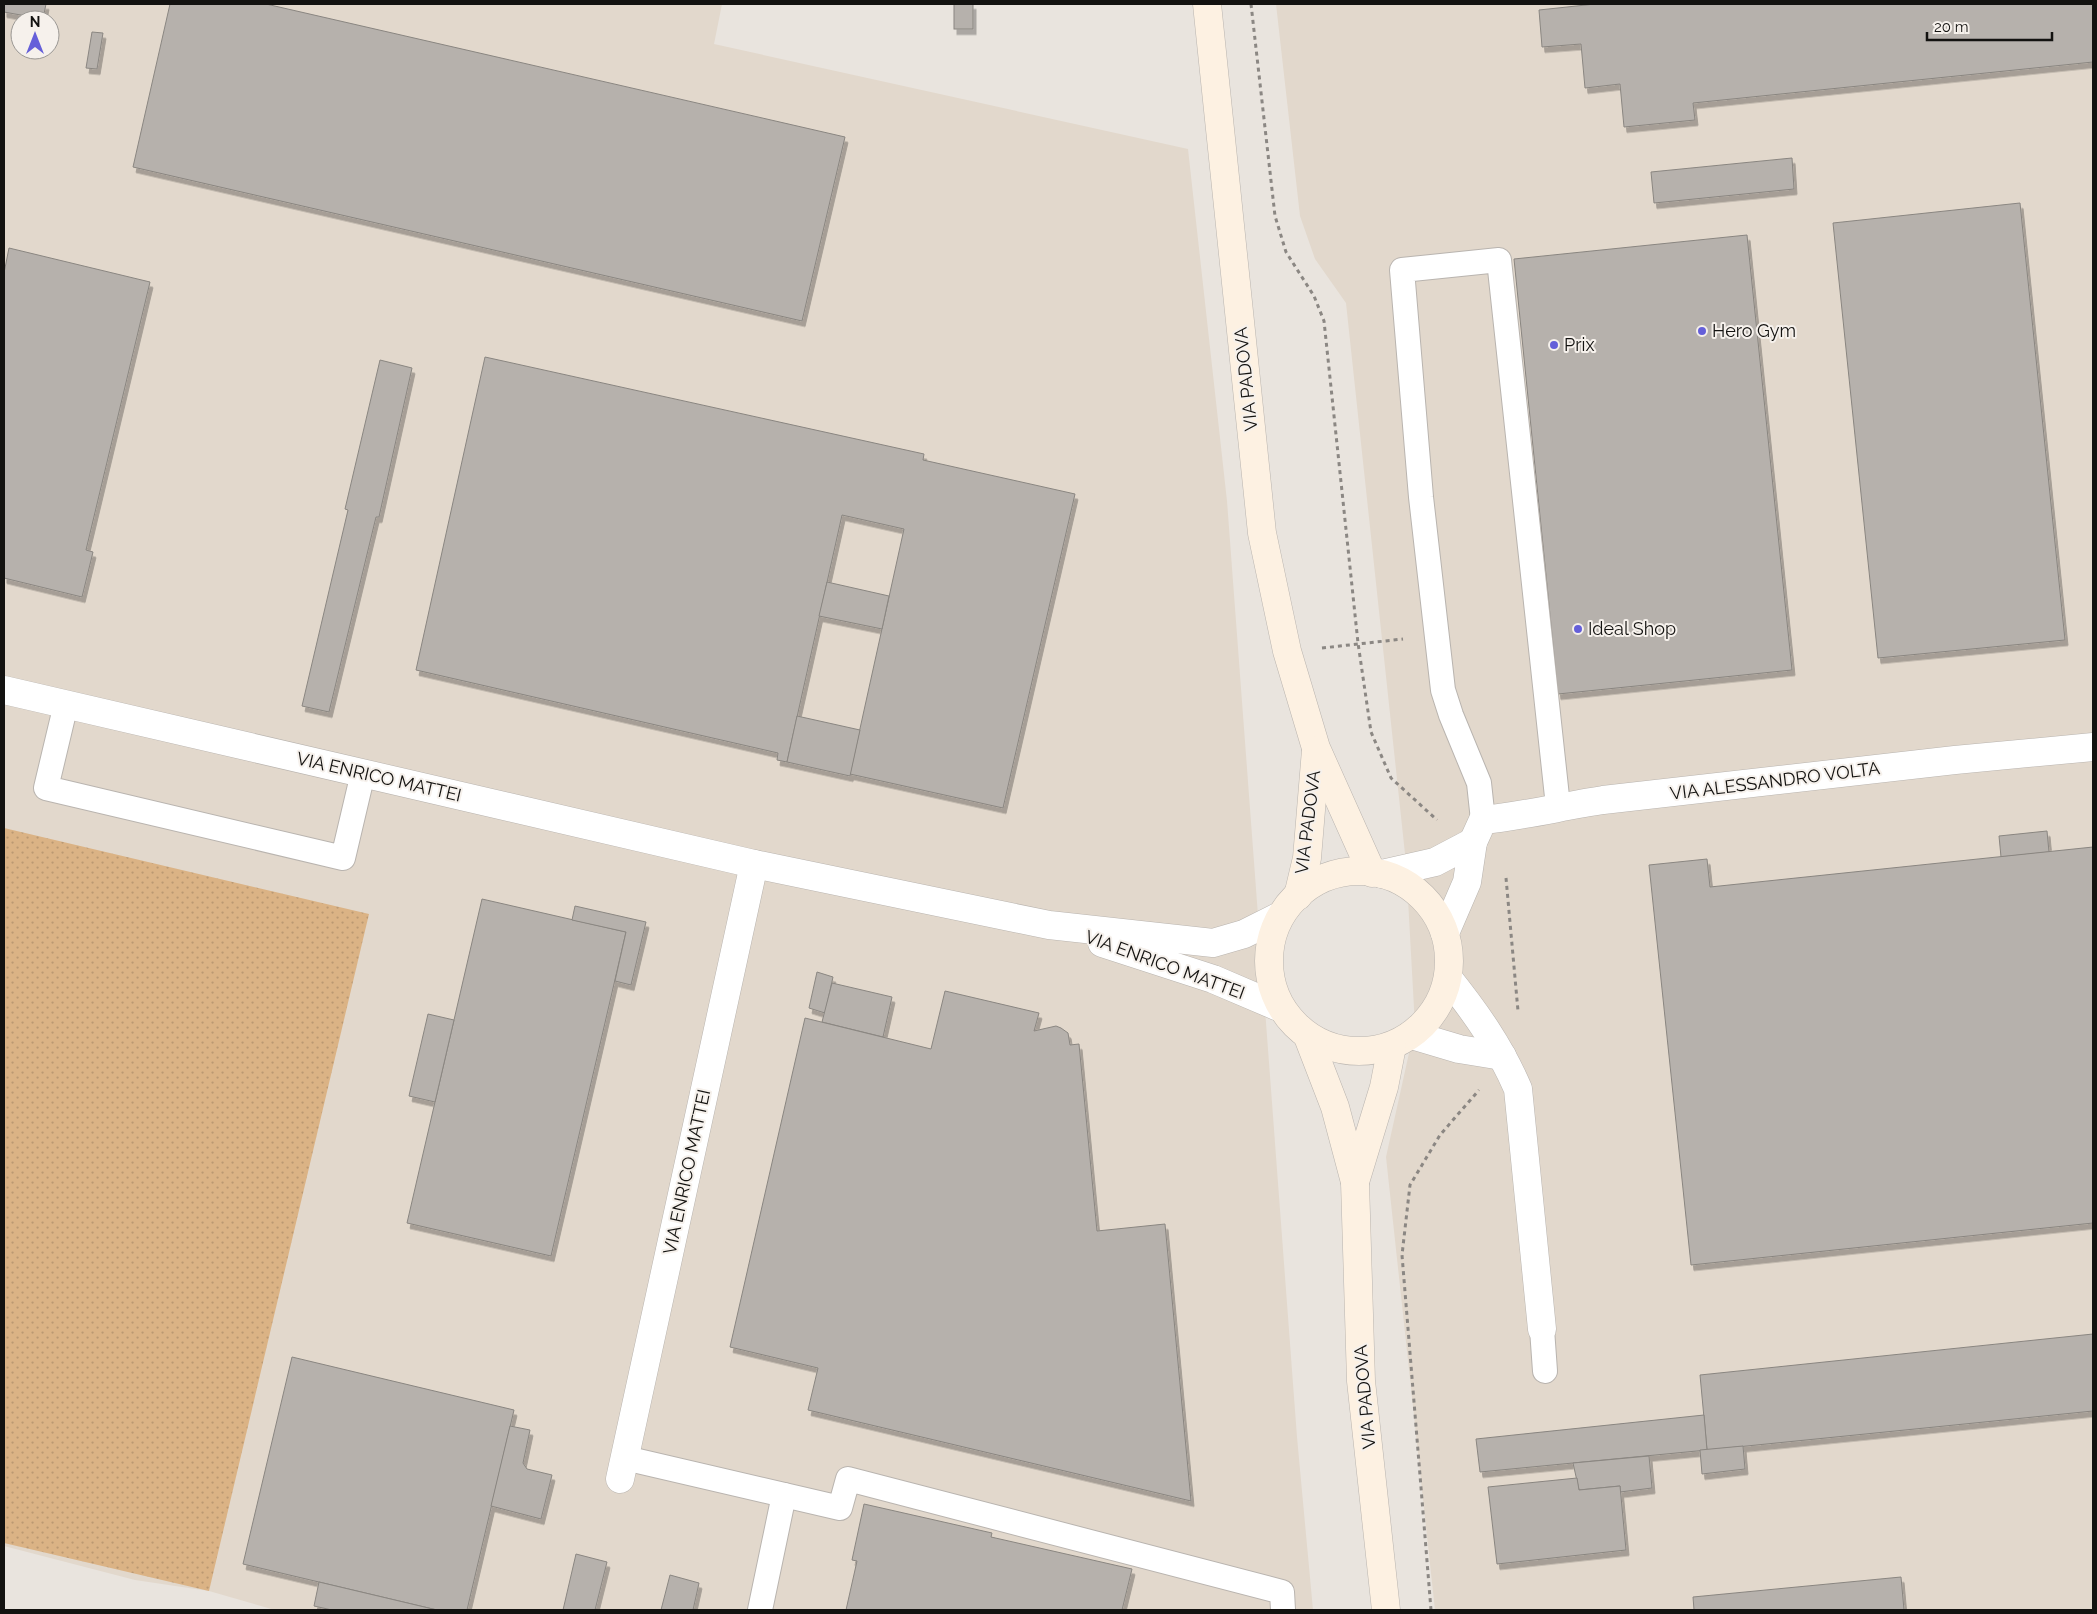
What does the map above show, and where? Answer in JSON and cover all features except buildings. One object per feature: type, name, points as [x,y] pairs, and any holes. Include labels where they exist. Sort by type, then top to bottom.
[{"type":"main road","name":"VIA PADOVA","points":[[1207,4],[1262,533],[1287,651],[1316,748],[1377,873]]},
{"type":"main road","name":"VIA PADOVA","points":[[1298,896],[1307,858],[1316,748]]},
{"type":"main road","points":[[1360,871],[1377,873],[1403,882],[1422,896],[1436,913],[1445,933],[1450,955],[1448,978],[1441,1000],[1429,1020],[1402,1040],[1363,1052],[1335,1048],[1308,1037],[1293,1024],[1281,1008],[1273,989],[1269,969],[1271,942],[1280,916],[1298,896],[1320,880],[1337,874],[1360,871]]},
{"type":"main road","name":"VIA PADOVA","points":[[1308,1037],[1335,1107],[1355,1182],[1361,1381],[1386,1610]]},
{"type":"main road","name":"VIA PADOVA","points":[[1355,1182],[1384,1087],[1402,1040]]},
{"type":"street","name":"VIA ENRICO MATTEI","points":[[4,690],[754,864],[1049,925],[1213,943],[1244,934],[1280,916]]},
{"type":"street","name":"VIA ALESSANDRO VOLTA","points":[[1377,873],[1435,862],[1478,831],[1512,818],[1558,806],[1955,760],[2093,747]]},
{"type":"street","points":[[1445,933],[1467,882],[1478,831]]},
{"type":"street","name":"VIA ENRICO MATTEI","points":[[623,1469],[754,864]]},
{"type":"street","name":"VIA ENRICO MATTEI","points":[[1049,925],[1213,979],[1281,1008]]},
{"type":"street","points":[[1448,978],[1475,1011],[1493,1038],[1518,1089],[1542,1329]]},
{"type":"street","points":[[1402,1040],[1502,1056]]},
{"type":"lane","points":[[1478,831],[1479,783],[1451,715],[1443,690],[1422,497],[1402,270],[1499,260],[1558,806]]},
{"type":"lane","points":[[66,704],[46,788],[343,858],[363,773]]},
{"type":"lane","points":[[1542,1329],[1545,1372]]},
{"type":"lane","points":[[623,1469],[784,1495],[840,1508],[848,1479],[1282,1592],[1283,1610]]},
{"type":"lane","points":[[760,1610],[784,1495]]},
{"type":"path","points":[[1251,4],[1275,216],[1286,252],[1314,296],[1324,321],[1358,643],[1371,732],[1391,778],[1443,826]]},
{"type":"path","points":[[1319,649],[1411,638]]},
{"type":"path","points":[[1506,878],[1519,1016]]},
{"type":"path","points":[[1432,1610],[1402,1255],[1410,1185],[1440,1135],[1479,1090]]},
{"type":"shaded area","points":[[4,4],[722,4],[714,44],[1188,149],[1227,501],[1297,1437],[1313,1610],[275,1610],[209,1591],[135,1580],[4,1546]]},
{"type":"shaded area","points":[[1276,4],[2093,4],[2093,1610],[1435,1610],[1386,1157],[1415,1026],[1406,863],[1346,303],[1315,259],[1300,216]]},
{"type":"shaded area","points":[[4,828],[369,914],[209,1591],[4,1543]]},
{"type":"place","name":"Hero Gym","points":[[1702,331]]},
{"type":"place","name":"Prix","points":[[1554,345]]},
{"type":"place","name":"Ideal Shop","points":[[1578,629]]}]
